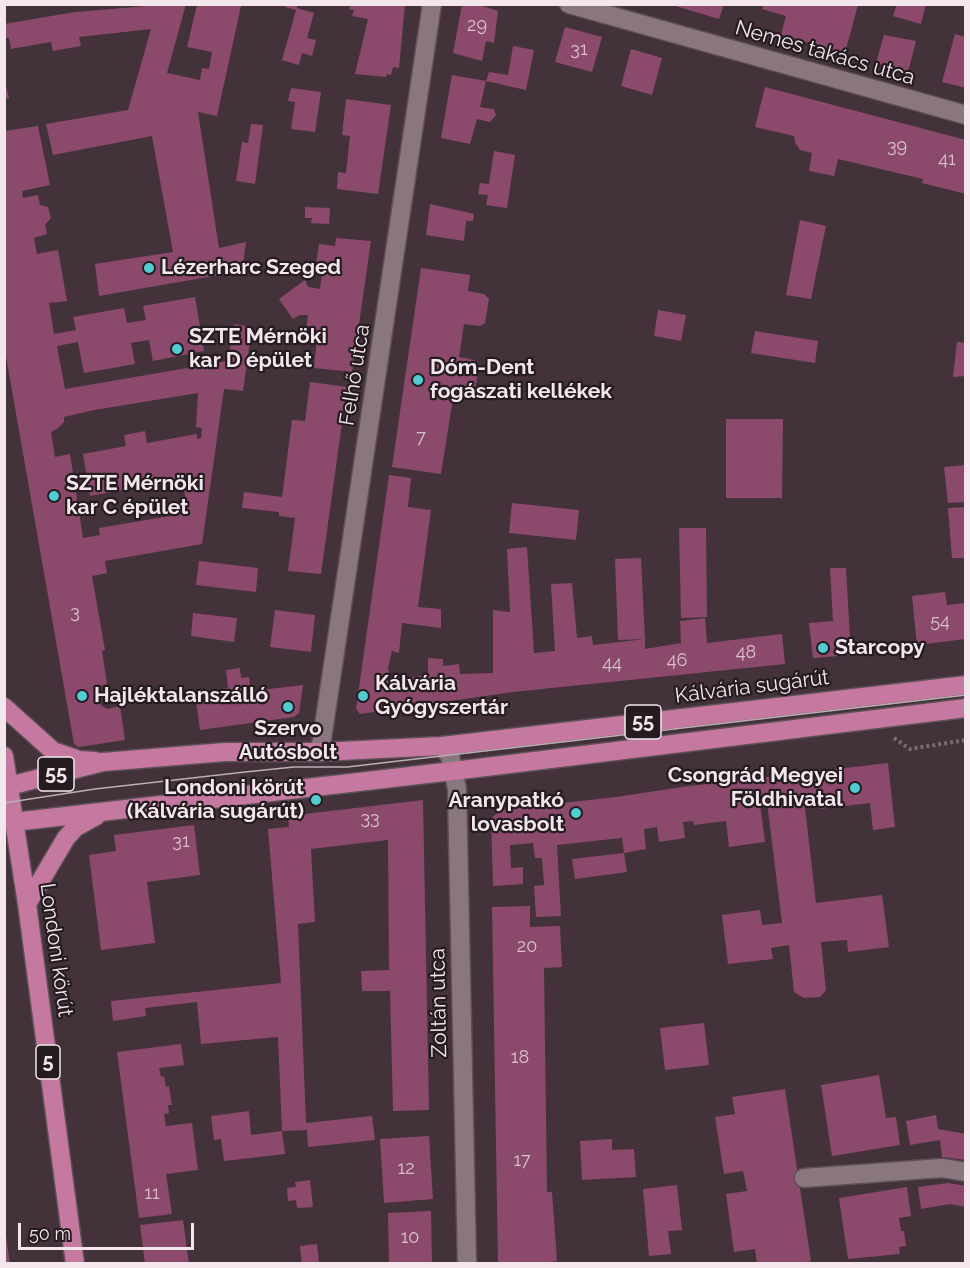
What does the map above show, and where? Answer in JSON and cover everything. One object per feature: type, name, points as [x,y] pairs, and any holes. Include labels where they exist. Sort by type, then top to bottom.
[{"type":"main road","name":"Kálvária sugárút","points":[[9,786],[103,762],[225,752],[321,752],[442,746],[966,685]]},
{"type":"main road","points":[[4,707],[53,750],[79,760],[103,762]]},
{"type":"main road","name":"55","points":[[14,822],[966,708]]},
{"type":"main road","name":"5","points":[[4,756],[14,822]]},
{"type":"main road","points":[[27,904],[66,838],[76,827],[106,811]]},
{"type":"main road","name":"Londoni körút","points":[[14,822],[75,1263]]},
{"type":"street","name":"Felhő utca","points":[[321,752],[432,4]]},
{"type":"street","name":"Nemes takács utca","points":[[569,4],[966,115]]},
{"type":"street","name":"Zoltán utca","points":[[442,746],[450,756],[457,789],[467,1263]]},
{"type":"street","points":[[804,1178],[942,1168],[966,1172]]},
{"type":"building","points":[[186,4],[167,73],[200,80],[202,68],[209,69],[212,52],[187,47],[197,5],[241,6],[217,116],[198,112],[219,248],[246,242],[242,271],[99,296],[95,264],[173,252],[152,136],[53,155],[46,124],[128,110],[151,29],[79,37],[81,46],[53,51],[51,42],[11,49],[9,38],[4,38],[4,24],[75,12]]},
{"type":"building","points":[[286,4],[298,4],[297,8],[314,13],[307,38],[316,40],[312,56],[302,53],[299,65],[282,60],[296,10],[285,7]]},
{"type":"building","points":[[351,4],[405,4],[399,68],[393,67],[391,75],[387,74],[386,77],[355,74],[368,19],[352,16],[354,10],[349,9]]},
{"type":"building","points":[[476,4],[498,11],[494,43],[486,41],[482,61],[453,53],[462,5]]},
{"type":"building","points":[[669,4],[724,4],[719,19]]},
{"type":"building","points":[[764,4],[858,5],[845,53],[781,35],[786,16],[762,9]]},
{"type":"building","points":[[897,4],[926,4],[921,24],[893,16]]},
{"type":"building","points":[[565,27],[602,37],[592,72],[555,62]]},
{"type":"building","points":[[955,34],[966,37],[966,88],[942,82]]},
{"type":"building","points":[[884,35],[916,41],[908,72],[876,63]]},
{"type":"building","points":[[513,46],[534,50],[526,90],[486,81],[489,72],[508,75]]},
{"type":"building","points":[[631,49],[662,58],[652,95],[621,86]]},
{"type":"building","points":[[452,75],[486,81],[480,107],[494,109],[496,115],[490,122],[477,119],[470,144],[441,138]]},
{"type":"building","points":[[4,78],[9,98],[4,99]]},
{"type":"building","points":[[765,87],[966,140],[966,194],[922,183],[923,179],[838,159],[834,176],[809,171],[812,153],[800,150],[794,136],[755,127]]},
{"type":"building","points":[[291,88],[321,92],[315,132],[291,129],[295,102],[288,101]]},
{"type":"building","points":[[346,99],[391,105],[378,194],[337,189],[338,172],[346,173],[350,136],[342,135]]},
{"type":"building","points":[[251,124],[263,125],[255,184],[236,181],[242,142],[248,143]]},
{"type":"building","points":[[38,126],[50,185],[22,191],[23,198],[38,195],[40,205],[48,207],[51,218],[45,225],[47,234],[34,238],[37,254],[58,250],[67,301],[49,303],[54,334],[76,330],[73,317],[124,308],[127,323],[146,320],[143,306],[195,297],[204,351],[153,361],[149,340],[131,343],[135,364],[84,373],[78,342],[57,346],[65,389],[228,361],[234,324],[252,327],[243,391],[224,389],[202,544],[105,561],[107,573],[92,576],[105,650],[102,651],[107,684],[97,687],[101,705],[107,709],[120,706],[125,740],[79,747],[74,744],[4,345],[4,131]],"holes":[[[198,393],[196,427],[202,428],[201,438],[197,439],[197,434],[147,443],[145,431],[124,435],[126,446],[83,454],[90,496],[182,479],[188,513],[99,528],[100,535],[83,538],[70,454],[55,457],[51,432],[64,422],[64,417]]]},
{"type":"building","points":[[494,151],[515,155],[507,208],[486,205],[488,195],[478,194],[480,183],[489,184]]},
{"type":"building","points":[[430,204],[474,214],[473,221],[466,221],[464,241],[426,235]]},
{"type":"building","points":[[305,207],[330,208],[329,224],[311,223],[312,218],[305,218]]},
{"type":"building","points":[[800,220],[826,226],[811,299],[786,295]]},
{"type":"building","points":[[336,238],[371,241],[352,372],[314,368],[317,338],[305,335],[308,315],[300,315],[293,319],[279,299],[305,280],[308,287],[320,289],[322,274],[315,272],[319,244],[335,246]]},
{"type":"building","points":[[421,268],[470,275],[468,291],[484,294],[489,299],[485,323],[480,326],[464,324],[459,357],[474,360],[479,365],[475,390],[469,394],[454,392],[441,474],[392,467]]},
{"type":"building","points":[[658,310],[686,315],[681,341],[654,336]]},
{"type":"building","points":[[755,331],[818,341],[815,363],[751,353]]},
{"type":"building","points":[[957,342],[966,343],[966,376],[953,377]]},
{"type":"building","points":[[310,382],[347,387],[321,574],[288,571],[295,518],[279,516],[279,512],[242,508],[244,492],[282,497],[292,420],[305,421]]},
{"type":"building","points":[[726,419],[783,419],[782,498],[726,498]]},
{"type":"building","points":[[966,465],[966,502],[948,503],[944,467]]},
{"type":"building","points":[[389,475],[411,478],[408,507],[431,510],[418,607],[441,609],[441,628],[402,623],[399,653],[392,651],[388,668],[391,680],[428,675],[428,658],[443,659],[443,666],[459,664],[460,674],[493,673],[493,610],[510,612],[507,549],[527,547],[534,653],[555,651],[551,584],[572,583],[577,638],[592,636],[593,645],[645,639],[645,649],[681,643],[680,621],[705,618],[707,643],[782,634],[785,664],[513,692],[360,714],[356,709]]},
{"type":"building","points":[[512,503],[579,510],[576,540],[509,533]]},
{"type":"building","points":[[966,507],[966,558],[952,558],[948,508]]},
{"type":"building","points":[[679,528],[706,528],[707,617],[681,618]]},
{"type":"building","points":[[641,558],[645,639],[618,640],[615,559]]},
{"type":"building","points":[[199,561],[258,568],[256,592],[196,585]]},
{"type":"building","points":[[830,568],[846,568],[851,655],[813,658],[809,623],[833,621]]},
{"type":"building","points":[[945,592],[947,605],[966,603],[966,639],[917,645],[912,596]]},
{"type":"building","points":[[275,610],[315,615],[311,652],[270,647]]},
{"type":"building","points":[[193,613],[237,618],[234,642],[191,636]]},
{"type":"building","points":[[240,668],[241,678],[249,677],[250,685],[241,686],[242,692],[303,685],[299,713],[294,717],[200,730],[195,693],[228,688],[226,670]]},
{"type":"building","points":[[888,763],[895,827],[873,830],[870,803],[820,809],[818,797],[804,799],[816,903],[882,895],[889,947],[848,952],[847,940],[821,942],[826,990],[820,997],[804,998],[794,992],[789,945],[771,948],[773,959],[728,964],[722,915],[760,910],[762,925],[782,923],[767,802],[760,803],[765,842],[729,847],[726,821],[694,825],[693,821],[683,822],[685,838],[659,842],[657,827],[644,829],[646,849],[624,853],[622,838],[557,845],[561,916],[536,917],[534,886],[544,885],[542,858],[535,858],[533,843],[510,845],[511,868],[523,867],[523,884],[493,886],[491,818],[501,810]]},
{"type":"building","points":[[423,800],[429,1110],[393,1111],[390,991],[362,991],[361,971],[389,970],[388,840],[311,849],[315,922],[298,924],[306,1123],[372,1116],[375,1140],[308,1147],[307,1130],[282,1131],[278,1037],[201,1044],[197,1002],[145,1008],[146,1016],[113,1021],[111,1001],[281,983],[268,829],[289,827],[288,816]]},
{"type":"building","points":[[194,825],[200,875],[147,882],[155,943],[101,950],[89,855],[116,851],[114,835]]},
{"type":"building","points":[[624,853],[627,872],[575,879],[572,859]]},
{"type":"building","points":[[530,906],[530,927],[560,926],[562,967],[544,968],[547,1192],[552,1192],[557,1261],[498,1264],[492,907]]},
{"type":"building","points":[[704,1023],[709,1065],[665,1070],[660,1028]]},
{"type":"building","points":[[181,1044],[184,1065],[159,1068],[161,1077],[164,1076],[166,1087],[169,1086],[172,1105],[168,1105],[169,1113],[164,1114],[166,1126],[192,1123],[198,1170],[166,1174],[172,1214],[139,1218],[117,1052]]},
{"type":"building","points":[[879,1075],[886,1118],[896,1117],[900,1145],[832,1156],[821,1085]]},
{"type":"building","points":[[785,1089],[811,1261],[796,1264],[757,1264],[755,1249],[734,1252],[726,1194],[747,1191],[743,1171],[724,1174],[715,1117],[735,1114],[732,1097]]},
{"type":"building","points":[[249,1111],[251,1135],[282,1131],[285,1154],[224,1161],[221,1139],[214,1140],[211,1116]]},
{"type":"building","points":[[936,1115],[938,1129],[966,1134],[966,1160],[942,1157],[940,1140],[910,1145],[906,1121]]},
{"type":"building","points":[[429,1136],[433,1199],[384,1203],[380,1139]]},
{"type":"building","points":[[612,1139],[612,1150],[634,1149],[636,1177],[582,1180],[580,1141]]},
{"type":"building","points":[[310,1180],[313,1207],[297,1208],[296,1200],[288,1201],[287,1188],[296,1187],[295,1182]]},
{"type":"building","points":[[948,1183],[966,1186],[966,1207],[950,1204],[921,1209],[918,1187]]},
{"type":"building","points":[[677,1185],[682,1230],[668,1231],[671,1254],[649,1256],[643,1189]]},
{"type":"building","points":[[907,1187],[911,1216],[899,1218],[906,1246],[899,1247],[900,1254],[848,1259],[839,1198]]},
{"type":"building","points":[[431,1211],[432,1264],[389,1264],[388,1213]]},
{"type":"building","points":[[183,1220],[189,1264],[145,1264],[140,1225]]},
{"type":"building","points":[[6,1236],[10,1264],[5,1264]]},
{"type":"building","points":[[317,1244],[319,1264],[302,1264],[300,1246]]},
{"type":"tram line","points":[[4,803],[95,789],[245,772],[294,767],[347,767],[966,695]]},
{"type":"place","name":"Lézerharc Szeged","points":[[149,268]]},
{"type":"place","name":"SZTE Mérnöki kar D épület","points":[[177,349]]},
{"type":"place","name":"Dóm-Dent fogászati kellékek","points":[[418,380]]},
{"type":"place","name":"SZTE Mérnöki kar C épület","points":[[54,496]]},
{"type":"place","name":"Starcopy","points":[[823,648]]},
{"type":"place","name":"Hajléktalanszálló","points":[[82,696]]},
{"type":"place","name":"Kálvária Gyógyszertár","points":[[363,696]]},
{"type":"place","name":"Szervo Autósbolt","points":[[288,707]]},
{"type":"place","name":"Csongrád Megyei Földhivatal","points":[[855,788]]},
{"type":"place","name":"Londoni körút (Kálvária sugárút)","points":[[316,800]]},
{"type":"place","name":"Aranypatkó lovasbolt","points":[[576,813]]}]
